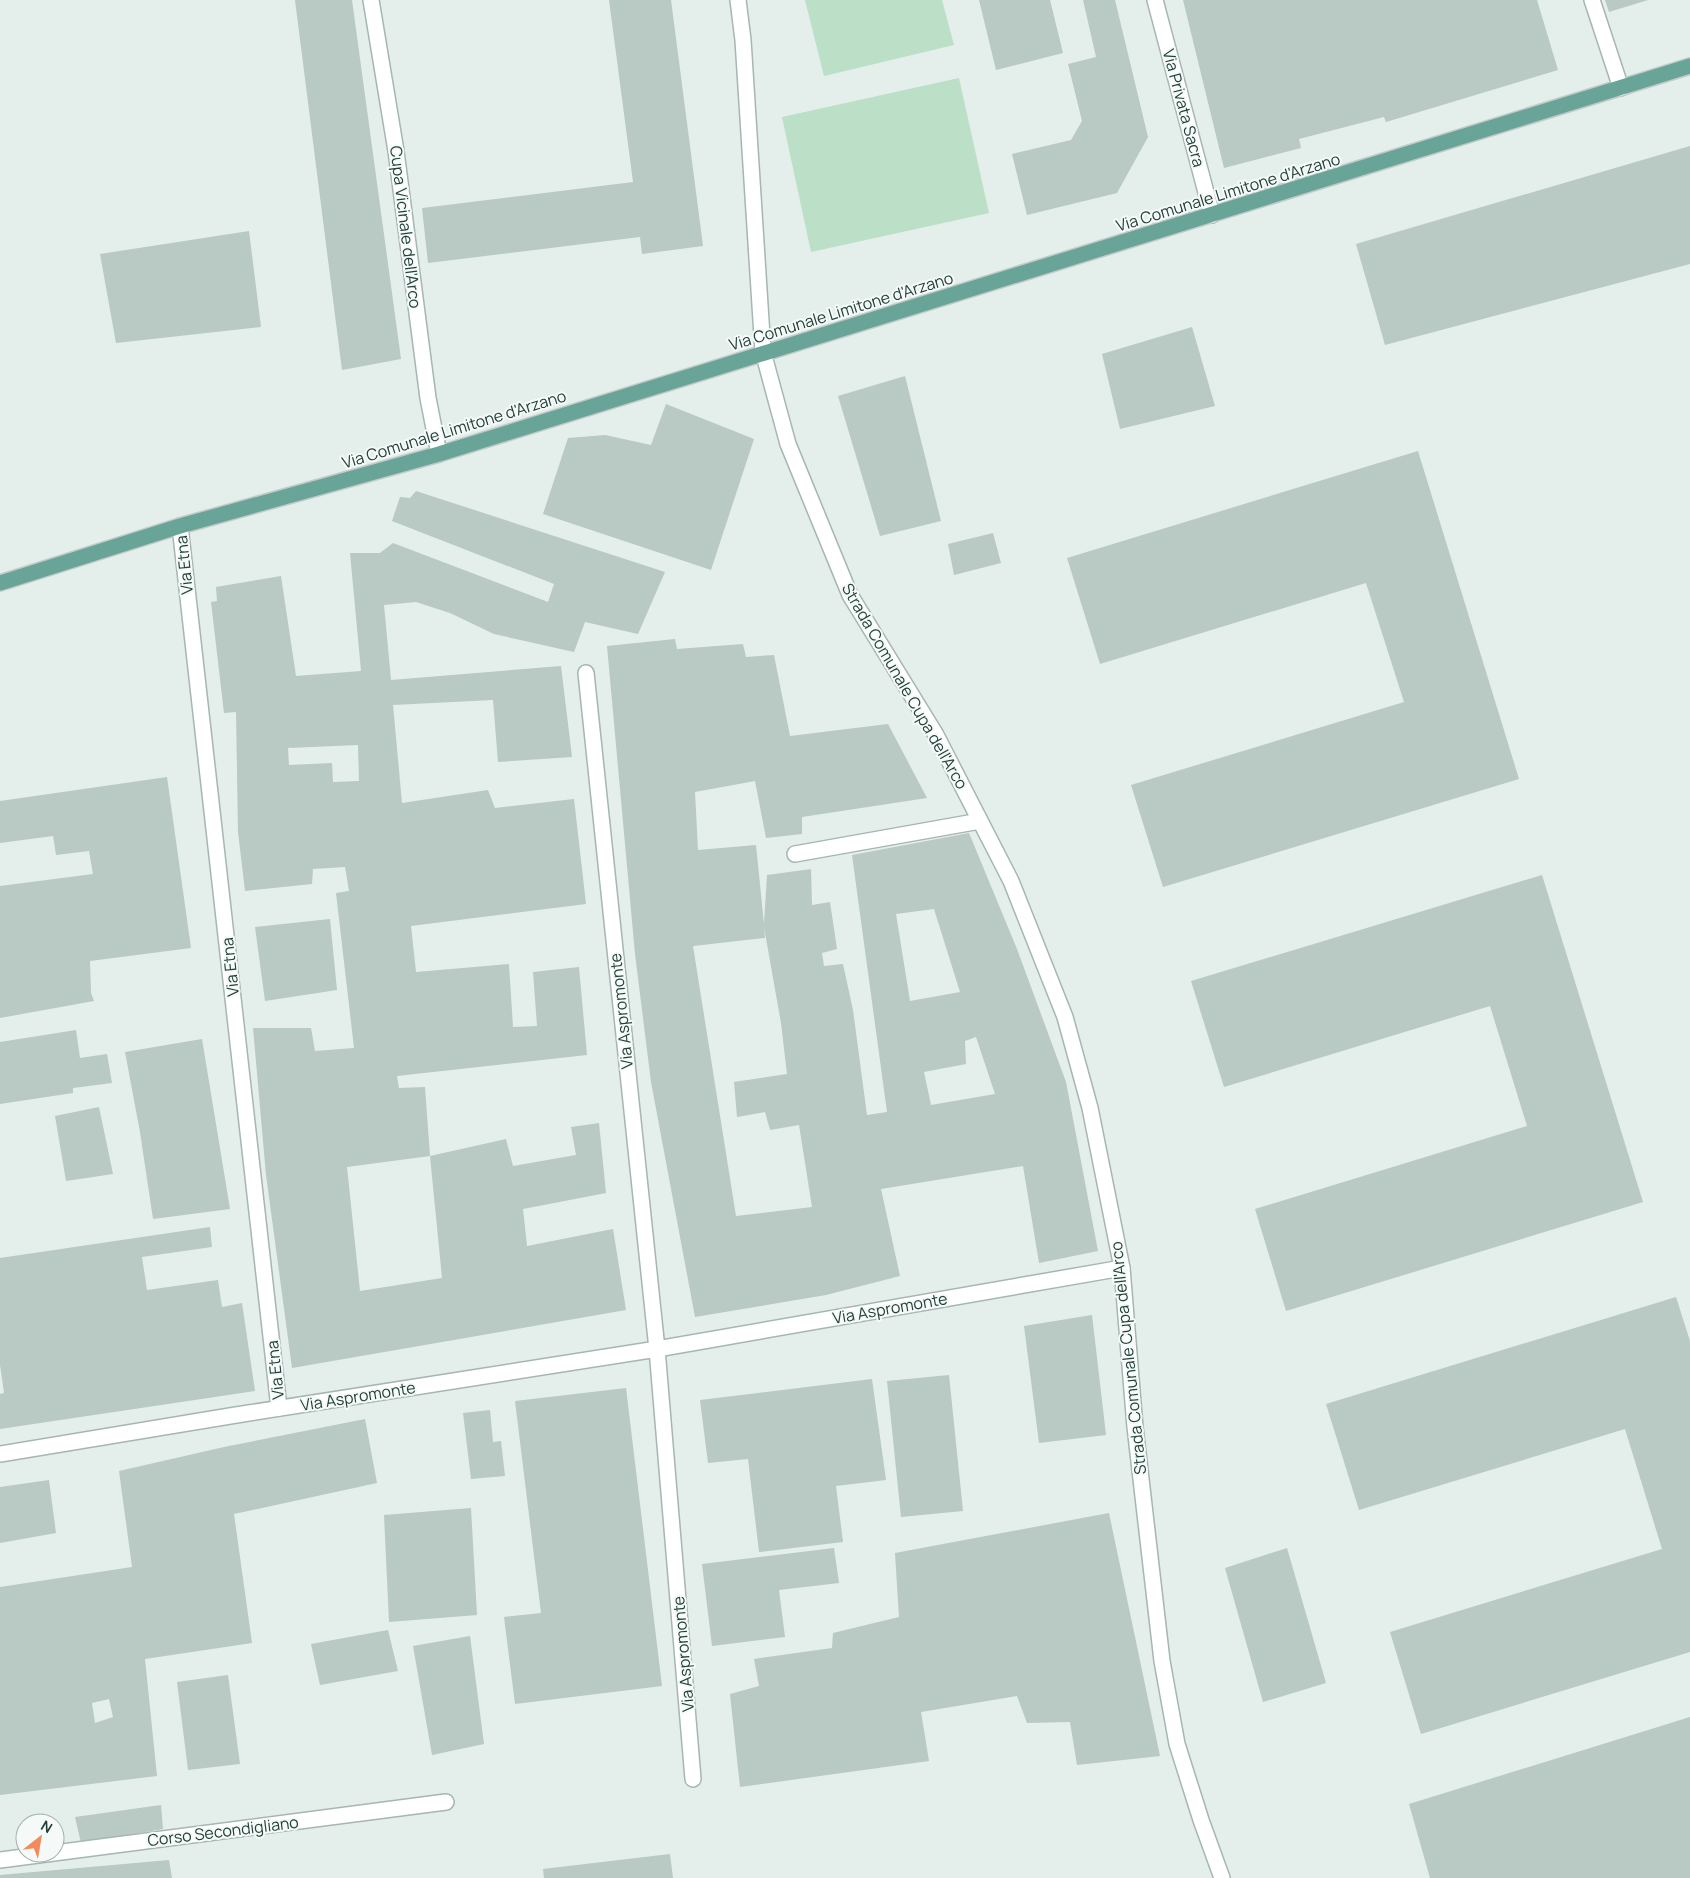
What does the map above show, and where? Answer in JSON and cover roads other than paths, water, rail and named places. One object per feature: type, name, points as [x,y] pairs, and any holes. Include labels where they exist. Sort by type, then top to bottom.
[{"type":"main road","name":"Via Comunale Limitone d'Arzano","points":[[0,583],[180,526],[439,454],[1690,66]]},
{"type":"street","name":"Cupa Vicinale dell'Arco","points":[[371,0],[396,150],[428,398],[439,454]]},
{"type":"street","points":[[738,0],[743,40],[763,352]]},
{"type":"street","name":"Via Privata Sacra","points":[[1155,0],[1212,215]]},
{"type":"street","points":[[1592,0],[1621,88]]},
{"type":"street","name":"Strada Comunale Cupa dell'Arco","points":[[763,352],[788,444],[850,595],[936,735],[1011,881],[1065,1017],[1090,1108],[1122,1268],[1135,1427],[1162,1660],[1177,1744],[1222,1878]]},
{"type":"street","name":"Via Etna","points":[[180,526],[279,1408]]},
{"type":"street","name":"Via Aspromonte","points":[[586,673],[657,1349],[693,1779]]},
{"type":"street","points":[[794,854],[980,821]]},
{"type":"street","name":"Via Aspromonte","points":[[0,1454],[657,1349],[1122,1268]]},
{"type":"street","name":"Corso Secondigliano","points":[[0,1860],[446,1802]]}]
